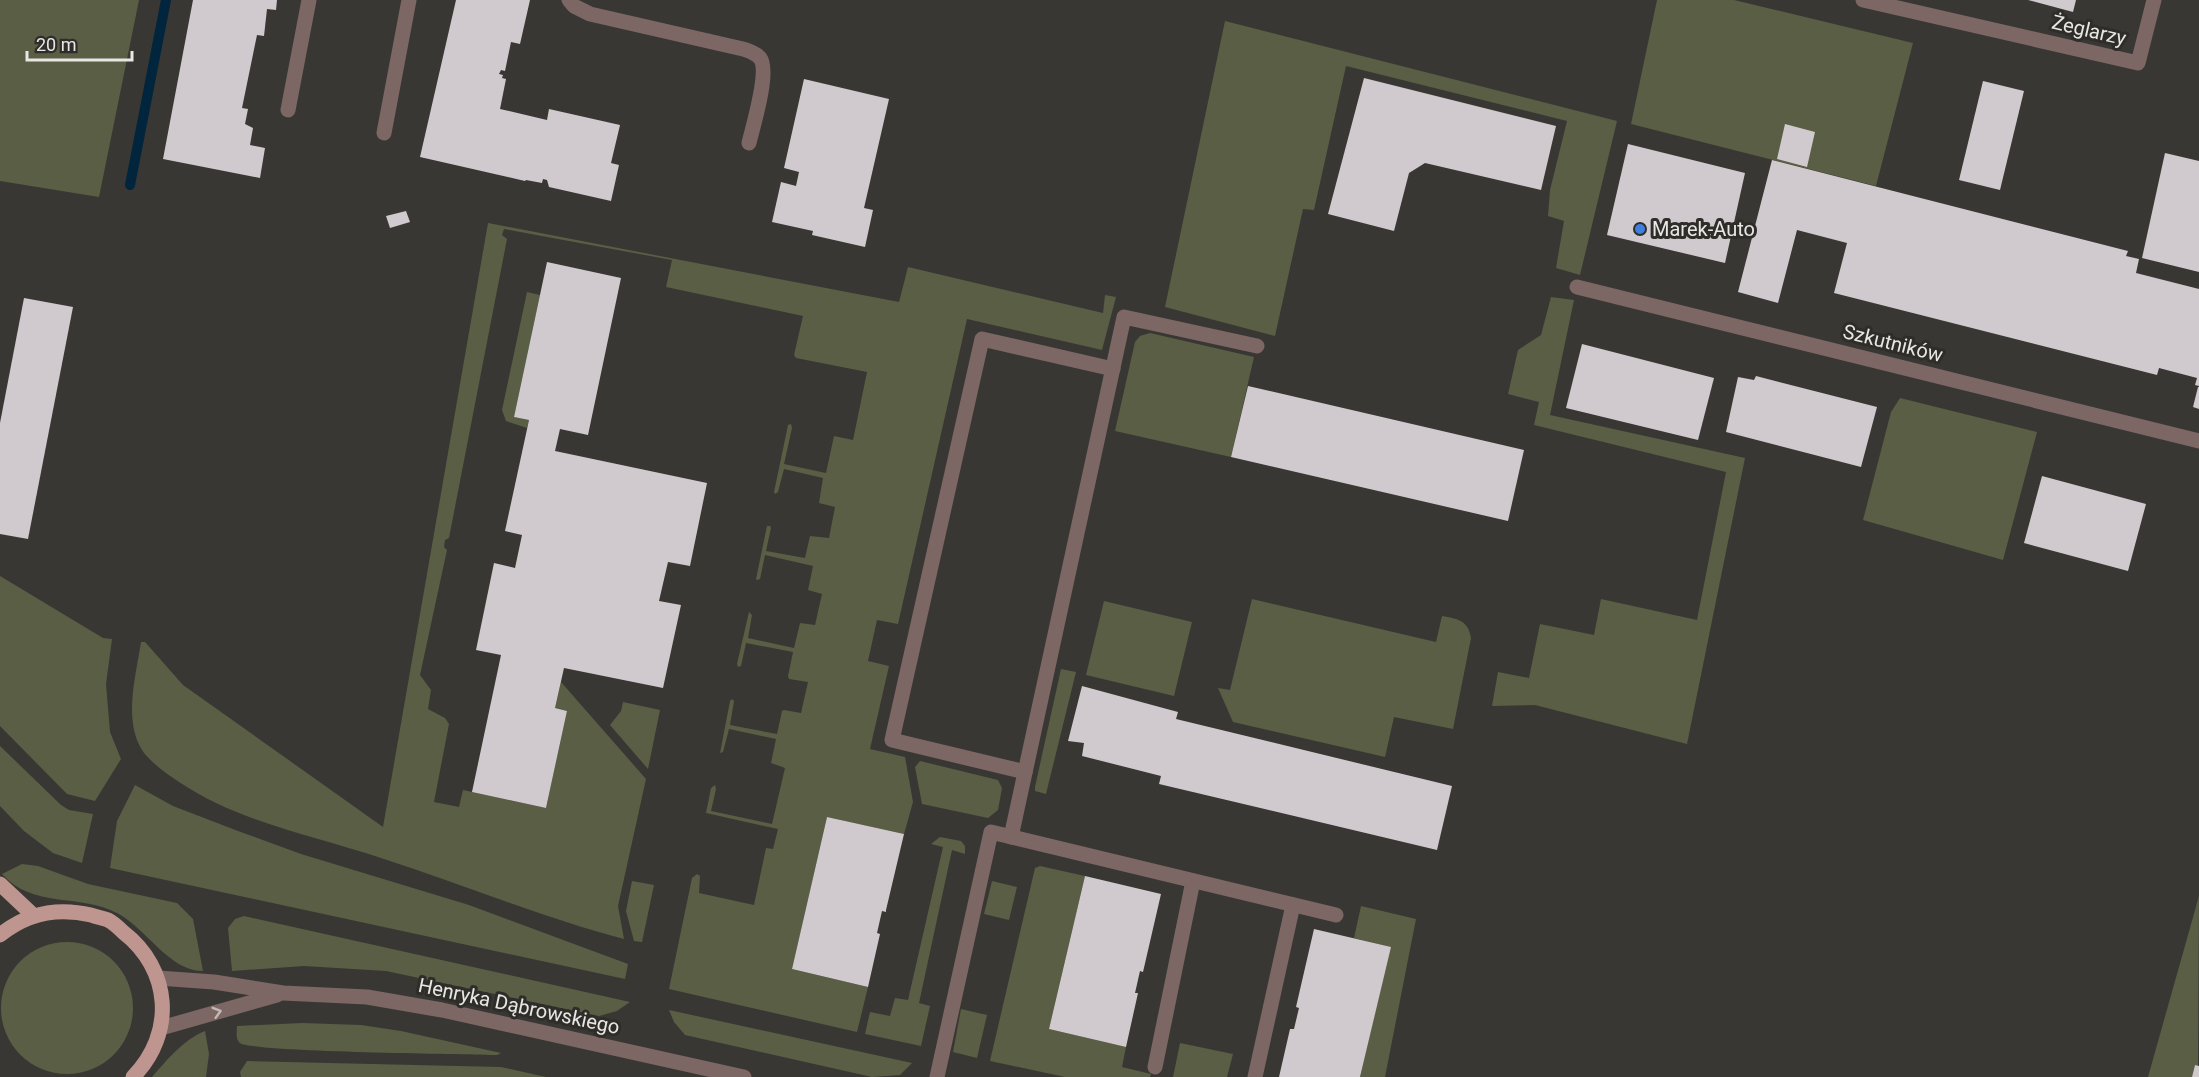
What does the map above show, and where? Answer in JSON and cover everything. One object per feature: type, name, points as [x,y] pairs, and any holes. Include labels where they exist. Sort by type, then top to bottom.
[{"type":"main road","points":[[0,884],[33,915]]},
{"type":"main road","points":[[0,935],[12,925],[33,915],[71,910],[109,920],[140,945],[158,978],[163,1011],[161,1028],[154,1049],[142,1068],[133,1077]]},
{"type":"street","points":[[288,110],[309,0]]},
{"type":"street","points":[[384,133],[409,0]]},
{"type":"street","points":[[569,0],[574,6],[590,14],[743,49],[760,58],[763,69],[762,82],[749,143]]},
{"type":"street","name":"Żeglarzy","points":[[1863,0],[2138,63],[2154,0]]},
{"type":"street","name":"Szkutników","points":[[1577,287],[2199,441]]},
{"type":"street","points":[[1011,837],[1124,317],[1257,345]]},
{"type":"street","points":[[1025,772],[892,740],[982,339],[1113,369]]},
{"type":"street","points":[[937,1077],[991,832],[1336,915]]},
{"type":"street","points":[[1155,1067],[1193,881]]},
{"type":"street","points":[[1255,1077],[1293,905]]},
{"type":"street","name":"Henryka Dąbrowskiego","points":[[158,978],[214,982],[283,993],[367,997],[442,1010],[744,1077]]},
{"type":"street","name":"Henryka Dąbrowskiego","points":[[161,1028],[283,993]]},
{"type":"green space","points":[[0,0],[139,0],[99,197],[0,181]]},
{"type":"green space","points":[[1657,0],[1734,0],[1913,43],[1876,186],[1631,124]]},
{"type":"green space","points":[[1225,21],[1617,121],[1580,275],[1556,268],[1564,221],[1548,216],[1550,190],[1567,121],[1346,66],[1314,210],[1303,209],[1275,336],[1165,307]]},
{"type":"green space","points":[[488,223],[899,302],[908,267],[1103,313],[1105,295],[1116,297],[1102,350],[967,319],[898,624],[877,620],[868,661],[889,666],[870,749],[905,757],[913,802],[904,834],[827,817],[792,969],[868,987],[857,1032],[669,989],[692,878],[697,874],[700,876],[699,893],[754,905],[766,848],[773,849],[778,829],[706,813],[711,788],[715,785],[711,811],[772,824],[785,768],[771,763],[776,739],[729,729],[723,752],[720,753],[730,701],[732,699],[734,701],[730,725],[777,734],[782,711],[801,713],[808,682],[789,679],[793,652],[746,643],[741,666],[738,667],[737,664],[749,612],[752,615],[748,638],[794,648],[800,623],[815,625],[822,594],[808,590],[813,566],[765,555],[760,579],[756,579],[767,526],[771,528],[766,551],[805,558],[810,536],[829,538],[835,507],[819,503],[823,478],[784,469],[778,492],[775,494],[774,492],[788,425],[791,424],[792,428],[784,464],[826,473],[834,436],[853,440],[867,372],[796,358],[794,355],[803,316],[666,287],[672,260],[504,229],[502,235],[507,239],[449,538],[445,540],[444,547],[447,550],[420,675],[431,690],[428,709],[445,718],[449,724],[434,802],[459,807],[463,790],[546,808],[567,711],[555,708],[561,682],[646,779],[618,906],[624,939],[562,921],[409,867],[250,818],[202,796],[174,779],[144,753],[137,741],[132,699],[141,642],[145,642],[183,685],[383,827]]},
{"type":"green space","points":[[527,292],[540,295],[514,417],[529,420],[527,428],[506,421],[502,410]]},
{"type":"green space","points":[[1551,297],[1574,300],[1550,415],[1745,458],[1687,744],[1535,705],[1492,706],[1498,672],[1529,678],[1540,624],[1594,635],[1601,599],[1697,620],[1726,472],[1534,425],[1539,402],[1508,394],[1518,350],[1541,335]]},
{"type":"green space","points":[[1150,333],[1254,357],[1231,457],[1115,431],[1135,342],[1140,336]]},
{"type":"green space","points":[[1900,398],[2037,432],[2003,560],[1863,520],[1891,412]]},
{"type":"green space","points":[[0,576],[103,638],[112,639],[106,684],[110,732],[121,759],[95,801],[67,794],[0,726]]},
{"type":"green space","points":[[1252,599],[1436,642],[1442,616],[1461,621],[1470,632],[1471,638],[1453,729],[1394,717],[1385,757],[1233,722],[1218,688],[1230,690]]},
{"type":"green space","points":[[1104,601],[1192,622],[1174,696],[1086,675]]},
{"type":"green space","points":[[1061,669],[1076,672],[1046,794],[1035,791],[1035,787]]},
{"type":"green space","points":[[623,702],[660,710],[648,769],[610,725],[621,711]]},
{"type":"green space","points":[[0,746],[61,805],[69,810],[93,814],[82,863],[53,853],[24,831],[0,806]]},
{"type":"green space","points":[[920,761],[998,780],[1002,788],[998,810],[988,818],[922,804],[915,767]]},
{"type":"green space","points":[[135,785],[173,806],[301,854],[469,905],[628,964],[625,979],[110,868],[117,821]]},
{"type":"green space","points":[[940,837],[961,841],[965,846],[965,854],[952,850],[919,1003],[930,1006],[921,1046],[865,1034],[870,1012],[890,1016],[895,998],[908,1000],[943,847],[931,844]]},
{"type":"green space","points":[[22,864],[38,866],[88,884],[177,903],[193,919],[203,971],[191,969],[169,957],[138,928],[117,913],[87,903],[28,892],[14,885],[2,874]]},
{"type":"green space","points":[[1040,866],[1085,876],[1049,1029],[1126,1047],[1122,1067],[1151,1074],[1150,1077],[1065,1077],[990,1061],[1035,868]]},
{"type":"green space","points":[[632,881],[654,885],[642,942],[634,941],[626,911]]},
{"type":"green space","points":[[992,881],[1017,887],[1009,920],[984,914]]},
{"type":"green space","points":[[2199,896],[2198,1066],[2195,1065],[2192,1077],[2148,1077]]},
{"type":"green space","points":[[1361,906],[1416,919],[1385,1077],[1360,1077],[1390,947],[1354,938]]},
{"type":"green space","points":[[244,916],[630,1002],[617,1011],[599,1016],[386,971],[304,966],[232,971],[228,928],[235,919]]},
{"type":"green space","points":[[67,942],[92,947],[113,962],[128,983],[133,1008],[128,1033],[113,1054],[92,1069],[67,1074],[42,1069],[21,1054],[6,1033],[1,1008],[6,983],[21,962],[42,947]]},
{"type":"green space","points":[[961,1009],[987,1015],[977,1058],[953,1052]]},
{"type":"green space","points":[[669,1010],[912,1063],[900,1075],[872,1077],[685,1035],[674,1022]]},
{"type":"green space","points":[[302,1023],[361,1025],[401,1031],[501,1053],[497,1055],[280,1049],[240,1043],[237,1037],[237,1026]]},
{"type":"green space","points":[[205,1031],[209,1054],[206,1077],[152,1077],[183,1045]]},
{"type":"green space","points":[[1180,1043],[1233,1054],[1227,1077],[1173,1077]]},
{"type":"green space","points":[[247,1061],[501,1067],[546,1077],[241,1077],[240,1072]]},
{"type":"building","points":[[193,0],[277,0],[276,10],[267,9],[264,36],[257,35],[242,108],[248,109],[245,124],[253,128],[250,145],[265,148],[260,178],[163,159]]},
{"type":"building","points":[[456,0],[530,0],[520,44],[511,42],[505,71],[501,70],[499,74],[506,79],[500,109],[547,120],[549,109],[620,125],[611,163],[619,165],[611,201],[549,187],[547,180],[543,179],[542,183],[525,181],[420,157]]},
{"type":"building","points":[[2028,0],[2076,0],[2073,12]]},
{"type":"building","points":[[1364,78],[1556,126],[1541,190],[1425,163],[1409,173],[1394,231],[1328,214]]},
{"type":"building","points":[[804,79],[889,99],[864,208],[873,210],[865,247],[812,235],[813,231],[772,222],[781,182],[796,186],[799,172],[784,168]]},
{"type":"building","points":[[1983,81],[2024,91],[2000,190],[1959,180]]},
{"type":"building","points":[[1785,124],[1815,132],[1807,167],[1777,159]]},
{"type":"building","points":[[1628,144],[1745,173],[1725,263],[1607,235]]},
{"type":"building","points":[[2165,153],[2199,161],[2199,272],[2142,258]]},
{"type":"building","points":[[1772,160],[2128,251],[2126,256],[2139,259],[2136,273],[2199,289],[2199,386],[2195,385],[2197,378],[2159,368],[2157,375],[1834,293],[1847,243],[1797,230],[1778,303],[1738,292]]},
{"type":"building","points":[[406,211],[410,222],[390,228],[386,216]]},
{"type":"building","points":[[547,262],[621,278],[588,435],[560,429],[555,451],[707,483],[690,566],[668,562],[659,601],[681,605],[663,688],[564,668],[555,708],[567,711],[546,808],[472,792],[501,655],[476,650],[494,563],[515,568],[522,535],[505,531],[529,420],[514,417]]},
{"type":"building","points":[[24,298],[73,307],[28,539],[0,534],[0,423]]},
{"type":"building","points":[[1582,344],[1714,378],[1698,440],[1566,408]]},
{"type":"building","points":[[1756,376],[1877,407],[1861,467],[1726,432],[1738,377],[1754,380]]},
{"type":"building","points":[[1248,386],[1524,450],[1508,521],[1231,457]]},
{"type":"building","points":[[2199,387],[2199,409],[2193,407]]},
{"type":"building","points":[[2042,476],[2146,504],[2128,571],[2024,543]]},
{"type":"building","points":[[1082,686],[1178,712],[1176,719],[1452,786],[1437,850],[1159,784],[1161,776],[1082,756],[1084,743],[1068,741]]},
{"type":"building","points":[[827,817],[904,834],[886,912],[882,911],[877,933],[880,934],[868,987],[792,969]]},
{"type":"building","points":[[1085,876],[1161,894],[1143,972],[1140,971],[1135,993],[1138,993],[1126,1047],[1049,1029]]},
{"type":"building","points":[[1314,929],[1391,947],[1360,1077],[1279,1077],[1290,1029],[1294,1029],[1299,1008],[1296,1007]]},
{"type":"building","points":[[2195,1065],[2199,1066],[2199,1077],[2192,1077]]},
{"type":"waterway","points":[[130,185],[166,0]]},
{"type":"place","name":"Marek-Auto","points":[[1640,229]]}]
